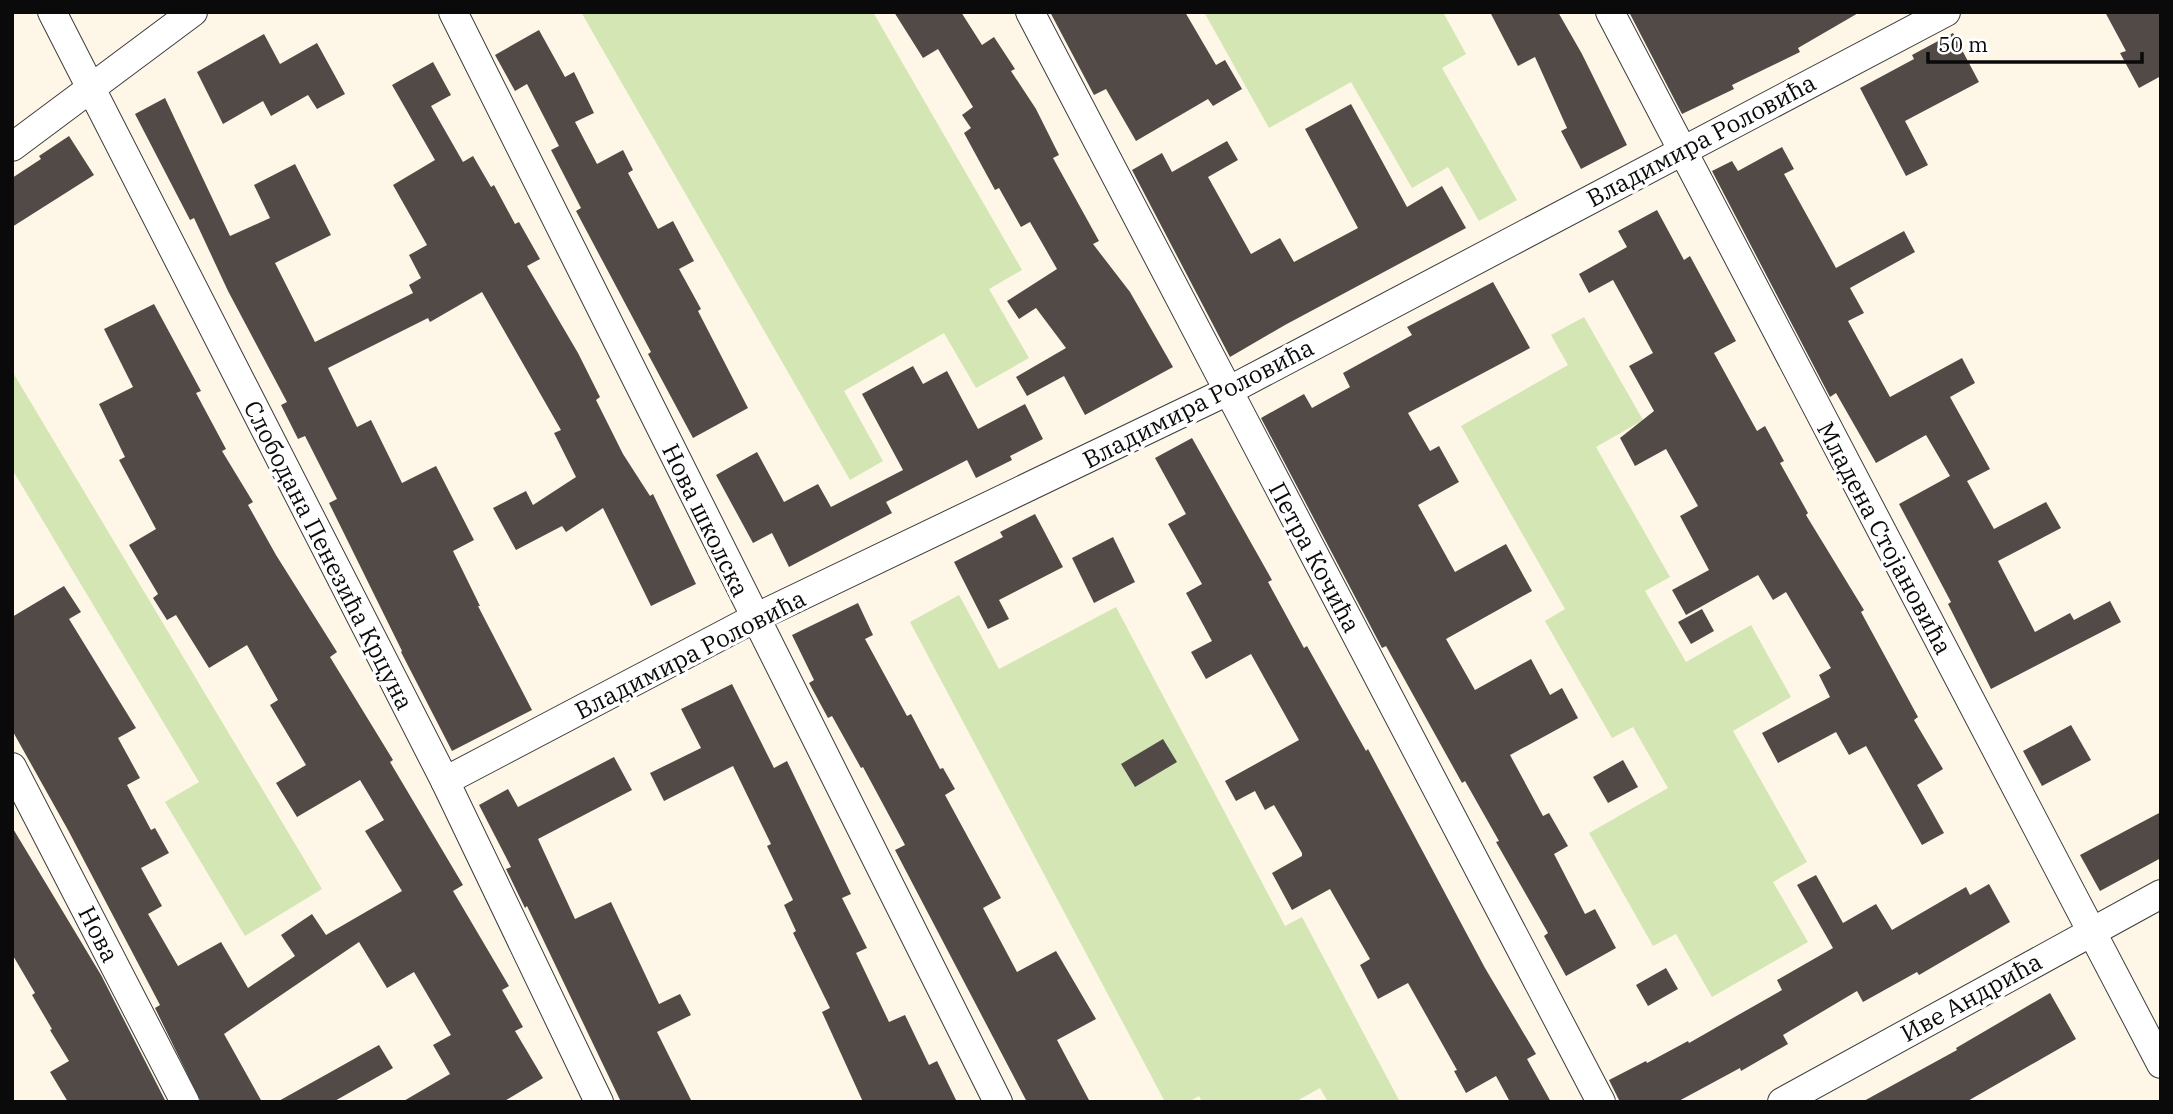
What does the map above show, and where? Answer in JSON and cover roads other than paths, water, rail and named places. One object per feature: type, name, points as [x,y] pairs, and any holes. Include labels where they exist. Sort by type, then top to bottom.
[{"type":"street","name":"Слободана Пенезића Крцуна","points":[[51,12],[445,781],[599,1102]]},
{"type":"street","points":[[12,147],[193,12]]},
{"type":"street","name":"Нова школска","points":[[453,12],[998,1102]]},
{"type":"street","name":"Петра Кочића","points":[[1030,12],[1601,1102]]},
{"type":"street","name":"Младена Стојановића","points":[[1610,12],[2161,1064]]},
{"type":"street","name":"Владимира Роловића","points":[[445,781],[755,618],[1228,391],[1946,12]]},
{"type":"street","name":"Нова","points":[[12,767],[185,1102]]},
{"type":"street","name":"Иве Андрића","points":[[1782,1102],[2161,894]]}]
